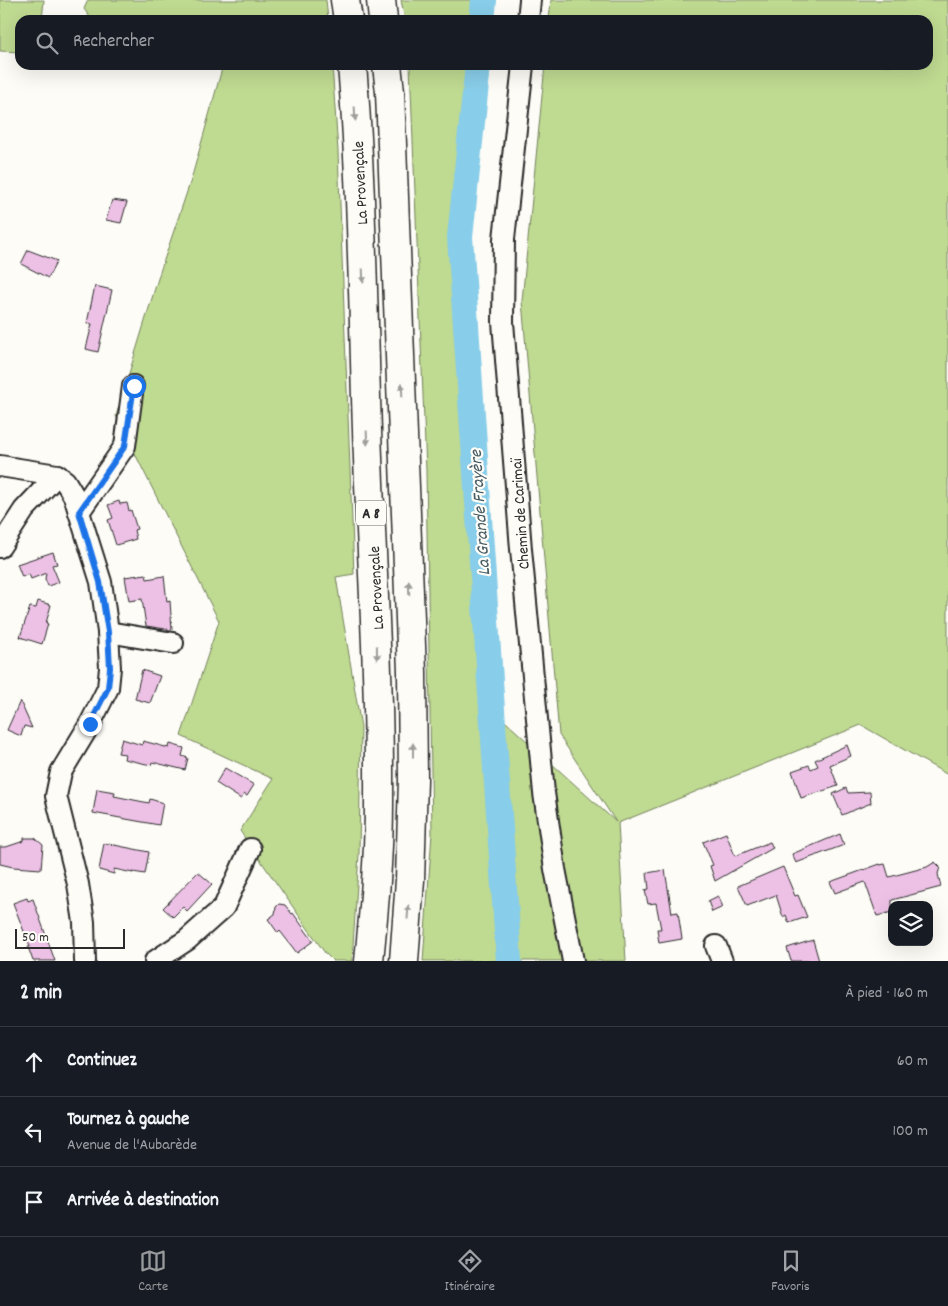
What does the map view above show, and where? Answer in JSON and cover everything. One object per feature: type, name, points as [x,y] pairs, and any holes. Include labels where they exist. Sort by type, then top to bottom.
[{"type":"highway","points":[[346,0],[348,15]]},
{"type":"highway","points":[[381,0],[382,15]]},
{"type":"highway","name":"La Provençale","points":[[352,70],[361,219],[367,431],[377,626],[379,727],[379,816],[376,884],[369,961]]},
{"type":"highway","name":"La Provençale","points":[[387,70],[391,111],[412,672],[412,826],[404,961]]},
{"type":"street","points":[[528,15],[530,0]]},
{"type":"street","name":"Chemin de Carimaï","points":[[522,70],[504,239],[503,322],[526,605],[544,793],[555,869],[573,961]]},
{"type":"street","points":[[79,512],[125,446],[134,386]]},
{"type":"street","points":[[0,466],[57,476],[64,481],[74,496],[100,582],[108,632],[110,668],[108,688],[90,724],[61,772],[56,796],[78,884],[84,922],[85,961]]},
{"type":"street","points":[[0,547],[24,510],[57,476]]},
{"type":"street","points":[[108,632],[173,643]]},
{"type":"street","points":[[155,961],[187,940],[224,907],[250,849]]},
{"type":"green space","points":[[0,0],[44,0],[42,15],[15,15],[15,52],[0,51]]},
{"type":"green space","points":[[88,0],[326,0],[328,15],[88,15],[84,9]]},
{"type":"green space","points":[[401,0],[478,0],[476,15],[404,15]]},
{"type":"green space","points":[[551,0],[948,0],[948,775],[861,725],[618,823],[626,961],[423,961],[432,833],[426,471],[410,70],[472,70],[454,269],[485,703],[616,822],[559,735],[522,301],[545,70],[933,70],[933,15],[550,15]]},
{"type":"green space","points":[[222,70],[332,70],[338,151],[354,574],[336,577],[361,727],[359,854],[352,961],[333,961],[325,953],[240,831],[273,779],[181,736],[219,621],[116,416],[160,272],[191,180]]},
{"type":"building","points":[[112,200],[127,202],[121,223],[106,220]]},
{"type":"building","points":[[28,250],[57,261],[48,278],[21,264]]},
{"type":"building","points":[[95,286],[112,290],[98,352],[86,349],[92,324],[87,323]]},
{"type":"building","points":[[119,501],[120,504],[127,503],[137,529],[134,530],[136,539],[116,545],[108,520],[113,518],[108,505]]},
{"type":"building","points":[[53,552],[57,564],[52,565],[59,582],[48,586],[45,579],[46,573],[31,579],[29,574],[22,577],[17,564]]},
{"type":"building","points":[[146,574],[147,579],[164,576],[167,602],[170,601],[172,630],[146,626],[142,599],[129,601],[125,577]]},
{"type":"building","points":[[38,601],[51,605],[42,644],[20,637],[30,607],[36,608]]},
{"type":"building","points":[[142,670],[160,676],[150,703],[135,699]]},
{"type":"building","points":[[20,701],[32,728],[24,726],[21,736],[7,730]]},
{"type":"building","points":[[122,739],[142,745],[143,741],[169,748],[170,744],[184,748],[182,756],[188,758],[185,770],[152,762],[151,765],[124,759],[125,754],[118,753]]},
{"type":"building","points":[[847,745],[851,756],[830,765],[838,786],[801,798],[792,771],[809,765],[811,769],[818,766],[815,760]]},
{"type":"building","points":[[225,768],[254,785],[247,796],[244,794],[241,799],[216,783]]},
{"type":"building","points":[[846,788],[848,793],[870,792],[871,803],[842,815],[833,794]]},
{"type":"building","points":[[97,789],[115,792],[114,796],[149,803],[150,799],[163,803],[159,825],[93,813]]},
{"type":"building","points":[[726,833],[735,856],[770,842],[773,848],[715,881],[710,866],[713,865],[703,842]]},
{"type":"building","points":[[840,834],[844,845],[796,863],[792,854]]},
{"type":"building","points":[[24,838],[35,838],[43,845],[41,869],[0,864],[0,847],[24,841]]},
{"type":"building","points":[[104,843],[149,852],[145,874],[114,869],[114,874],[99,870]]},
{"type":"building","points":[[935,862],[940,867],[938,874],[941,887],[888,901],[888,913],[877,916],[865,882],[835,893],[830,882],[880,864],[885,864],[889,877],[927,867]]},
{"type":"building","points":[[783,867],[795,896],[798,895],[807,917],[789,923],[786,915],[783,917],[776,895],[747,906],[738,886]]},
{"type":"building","points":[[665,870],[672,913],[678,912],[682,939],[659,943],[657,929],[661,929],[656,903],[648,904],[645,890],[649,889],[647,873]]},
{"type":"building","points":[[198,872],[212,884],[187,911],[183,907],[173,917],[163,908]]},
{"type":"building","points":[[718,896],[723,907],[712,912],[708,901]]},
{"type":"building","points":[[27,898],[28,901],[33,899],[55,961],[33,961],[28,947],[30,947],[13,903]]},
{"type":"building","points":[[279,904],[285,905],[293,913],[313,941],[297,953],[268,919],[275,914],[276,907]]},
{"type":"building","points":[[813,940],[819,961],[791,961],[787,948]]},
{"type":"waterway","name":"La Grande Frayère","points":[[482,15],[484,0]]},
{"type":"waterway","name":"La Grande Frayère","points":[[477,70],[460,237],[509,961]]},
{"type":"route","points":[[90,724],[108,688],[110,668],[108,632],[100,582],[79,512],[125,446],[134,386]]}]
